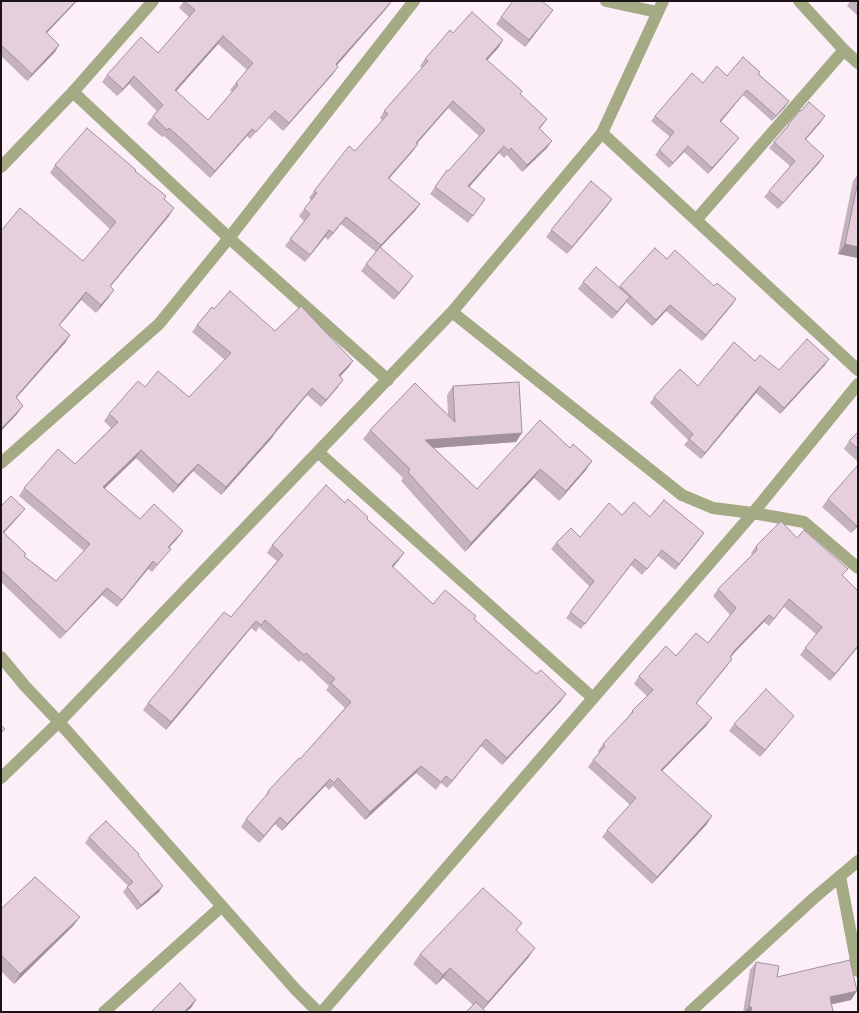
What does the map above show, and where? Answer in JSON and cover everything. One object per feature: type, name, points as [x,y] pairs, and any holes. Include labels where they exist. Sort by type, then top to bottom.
[{"type":"street","points":[[1,167],[73,92],[152,1]]},
{"type":"street","points":[[1,463],[159,324],[229,238],[414,1]]},
{"type":"street","points":[[606,1],[657,12]]},
{"type":"street","points":[[1,778],[59,722],[452,312],[602,133],[663,1]]},
{"type":"street","points":[[799,1],[858,63]]},
{"type":"street","points":[[844,50],[858,70]]},
{"type":"street","points":[[696,220],[844,50]]},
{"type":"street","points":[[73,92],[229,238],[388,380]]},
{"type":"street","points":[[602,133],[858,370]]},
{"type":"street","points":[[452,312],[682,495],[713,508],[804,522],[858,568]]},
{"type":"street","points":[[322,1012],[753,513],[858,384]]},
{"type":"street","points":[[318,452],[593,698]]},
{"type":"street","points":[[1,657],[25,686],[59,722],[296,990],[318,1012]]},
{"type":"street","points":[[690,1012],[814,898],[858,861]]},
{"type":"street","points":[[840,876],[858,971]]},
{"type":"street","points":[[104,1012],[222,906]]},
{"type":"building","points":[[1,1],[76,1],[46,32],[59,45],[32,74],[1,45]]},
{"type":"building","points":[[184,1],[391,2],[336,64],[338,67],[289,123],[275,111],[256,132],[252,129],[215,171],[169,128],[167,130],[153,116],[163,105],[134,76],[123,89],[107,75],[141,37],[158,53],[195,10]],"holes":[[[223,36],[253,63],[236,83],[238,85],[208,120],[175,90]]]},
{"type":"building","points":[[513,1],[542,1],[553,10],[529,40],[501,17]]},
{"type":"building","points":[[853,1],[858,1],[858,6]]},
{"type":"building","points":[[472,12],[503,40],[486,59],[522,91],[520,94],[547,119],[539,128],[552,141],[527,165],[511,148],[509,151],[504,146],[468,186],[485,199],[473,216],[435,187],[447,170],[448,171],[485,130],[453,101],[388,178],[420,204],[381,245],[346,217],[333,233],[329,230],[310,255],[290,239],[310,214],[304,209],[317,193],[314,191],[349,146],[355,151],[388,114],[384,111],[428,61],[425,59],[450,30],[453,33]]},
{"type":"building","points":[[743,57],[760,72],[758,74],[789,101],[776,116],[747,90],[720,121],[739,138],[712,168],[688,146],[673,163],[659,150],[674,132],[655,116],[692,73],[703,83],[717,66],[727,76]]},
{"type":"building","points":[[809,102],[825,116],[805,139],[824,156],[783,203],[769,191],[795,161],[774,142],[800,110],[801,111]]},
{"type":"building","points":[[87,128],[136,170],[135,171],[166,196],[164,199],[174,208],[110,286],[114,290],[101,305],[86,292],[59,325],[70,335],[16,397],[23,406],[1,429],[1,231],[20,208],[83,261],[116,222],[55,165]]},
{"type":"building","points":[[591,181],[612,199],[572,247],[551,230]]},
{"type":"building","points":[[858,181],[858,247],[845,244]]},
{"type":"building","points":[[380,247],[413,276],[399,293],[366,264]]},
{"type":"building","points":[[655,248],[667,259],[675,250],[714,286],[717,283],[736,299],[706,335],[670,305],[656,320],[620,286]]},
{"type":"building","points":[[596,267],[630,297],[617,312],[583,282]]},
{"type":"building","points":[[230,291],[275,331],[301,306],[353,361],[339,375],[343,380],[326,400],[312,388],[226,487],[198,464],[178,485],[141,450],[103,487],[140,519],[154,504],[183,531],[168,547],[171,549],[157,565],[153,561],[122,600],[107,588],[66,632],[1,570],[1,506],[11,496],[25,509],[3,532],[26,554],[24,556],[56,581],[90,544],[24,488],[58,449],[75,464],[118,422],[109,414],[138,381],[145,387],[158,371],[189,397],[231,353],[197,325],[212,307],[214,309]]},
{"type":"building","points":[[807,339],[829,359],[784,408],[760,386],[705,453],[689,439],[693,434],[654,397],[680,369],[698,386],[734,342],[755,361],[760,355],[779,370]]},
{"type":"building","points":[[519,382],[522,433],[425,440],[477,489],[540,420],[570,448],[573,444],[592,461],[566,491],[540,469],[471,543],[408,472],[410,469],[370,430],[415,383],[455,422],[453,386]]},
{"type":"building","points":[[858,432],[858,449],[849,441]]},
{"type":"building","points":[[858,465],[858,524],[857,526],[828,499]]},
{"type":"building","points":[[326,485],[345,503],[348,499],[368,517],[367,519],[404,553],[392,566],[433,604],[445,590],[476,616],[474,619],[536,674],[541,670],[566,694],[507,758],[486,739],[452,781],[446,776],[441,782],[421,766],[370,812],[338,778],[334,783],[330,779],[287,824],[280,817],[264,836],[246,819],[269,792],[268,791],[299,758],[300,759],[351,702],[331,683],[335,679],[306,653],[304,655],[265,620],[261,625],[256,621],[171,722],[148,703],[224,612],[231,617],[283,555],[272,545]]},
{"type":"building","points":[[664,500],[704,533],[679,564],[662,550],[647,569],[635,559],[585,624],[570,612],[594,581],[556,543],[571,528],[580,537],[609,503],[622,515],[634,502],[650,517]]},
{"type":"building","points":[[781,521],[797,538],[804,530],[848,569],[842,575],[858,591],[858,646],[835,674],[805,648],[822,627],[789,599],[774,619],[769,615],[735,650],[730,657],[732,659],[696,703],[712,718],[661,770],[712,816],[657,877],[607,830],[636,798],[593,760],[605,746],[603,744],[653,690],[639,676],[666,646],[676,656],[696,633],[708,643],[736,608],[718,589],[757,550],[756,546]]},
{"type":"building","points":[[766,689],[794,716],[765,750],[734,724]]},
{"type":"building","points":[[1,725],[5,729],[1,733]]},
{"type":"building","points":[[106,821],[139,854],[138,855],[163,886],[141,905],[127,887],[133,882],[89,837]]},
{"type":"building","points":[[35,877],[80,917],[20,974],[1,955],[1,909]]},
{"type":"building","points":[[483,888],[522,923],[516,930],[535,948],[488,1002],[450,968],[443,975],[420,954]]},
{"type":"building","points":[[850,960],[857,991],[830,997],[833,1012],[751,1012],[752,1007],[749,1007],[756,962],[779,966],[777,977]]},
{"type":"building","points":[[180,983],[196,1000],[184,1012],[151,1012]]},
{"type":"building","points":[[476,1002],[486,1012],[466,1012]]}]
